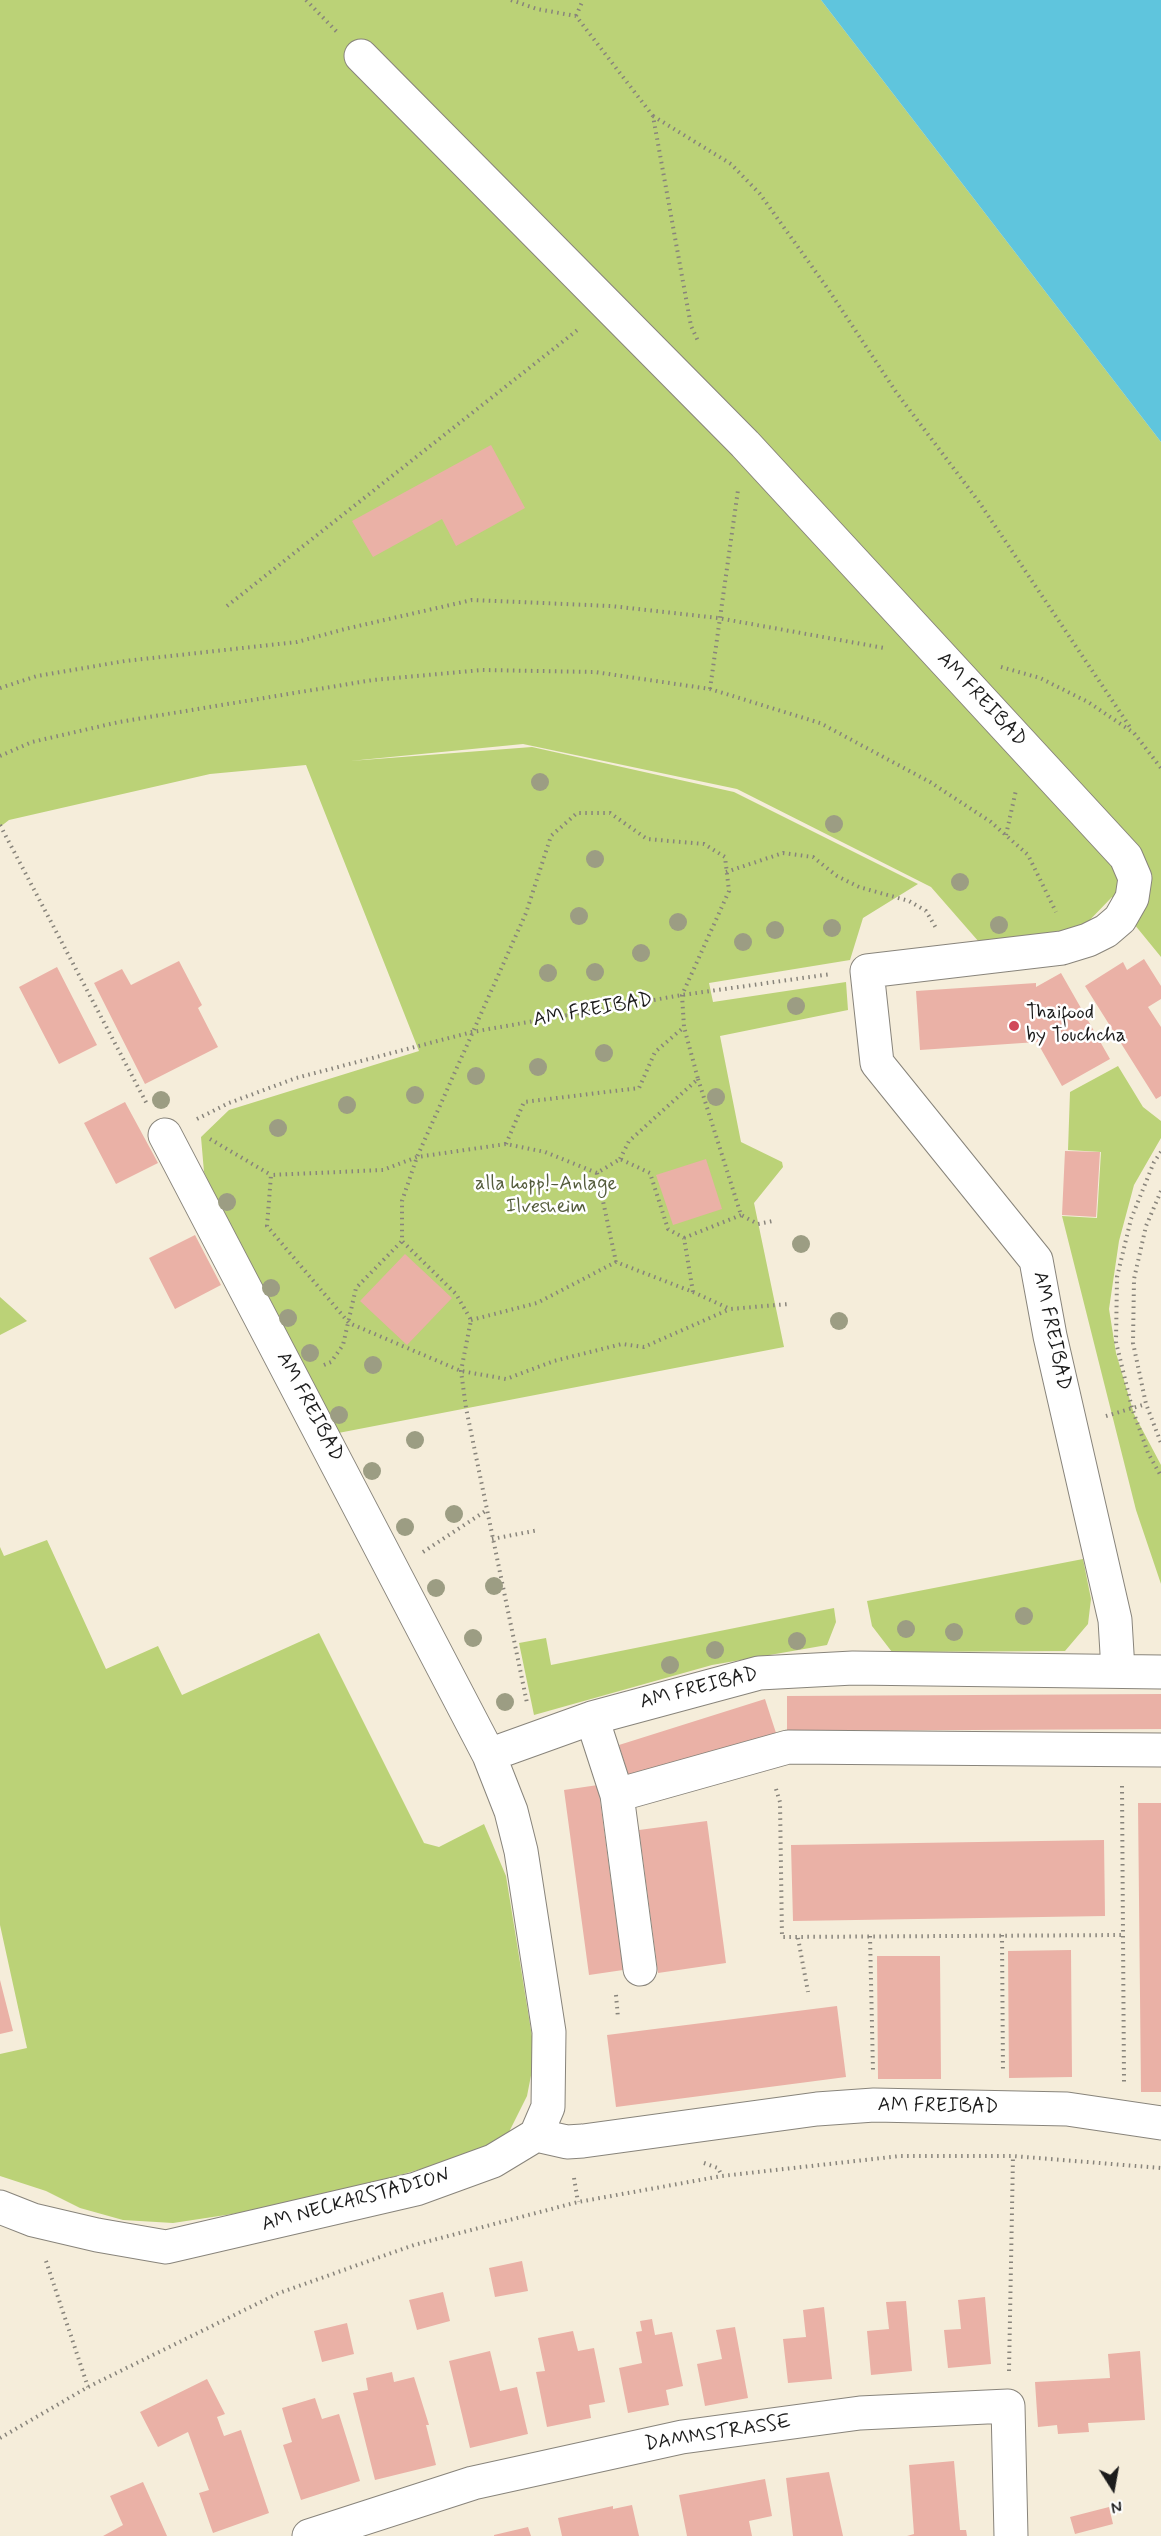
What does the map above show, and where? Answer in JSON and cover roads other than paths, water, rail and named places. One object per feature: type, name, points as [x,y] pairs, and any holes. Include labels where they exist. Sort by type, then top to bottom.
[{"type":"street","name":"AM FREIBAD","points":[[361,56],[745,444],[1126,857],[1135,878],[1132,898],[1120,919],[1106,931],[1088,940],[1062,948],[867,971],[877,1063],[1036,1260],[1050,1336],[1115,1620],[1118,1670]]},
{"type":"street","name":"AM FREIBAD","points":[[165,1135],[395,1571],[489,1755],[536,1736],[592,1718],[727,1680],[790,1669],[1161,1672]]},
{"type":"street","points":[[592,1718],[616,1795],[640,1969]]},
{"type":"street","points":[[616,1795],[788,1747],[1161,1750]]},
{"type":"street","points":[[489,1755],[511,1811],[521,1851],[549,2032],[548,2107],[536,2135]]},
{"type":"street","name":"AM FREIBAD","points":[[536,2135],[567,2142],[583,2141],[805,2110],[874,2105],[1067,2109],[1161,2123]]},
{"type":"street","name":"AM NECKARSTADION","points":[[0,2207],[33,2220],[166,2247],[416,2189],[493,2161],[536,2135]]},
{"type":"street","name":"DAMMSTRASSE","points":[[309,2536],[473,2483],[682,2437],[860,2413],[1008,2406],[1011,2536]]},
{"type":"water","points":[[821,0],[1161,0],[1161,442]]},
{"type":"place","name":"Thaifood by Touchcha","points":[[1014,1026]]},
{"type":"park label","name":"alla hopp!-Anlage Ilvesheim","points":[[546,1196]]}]
